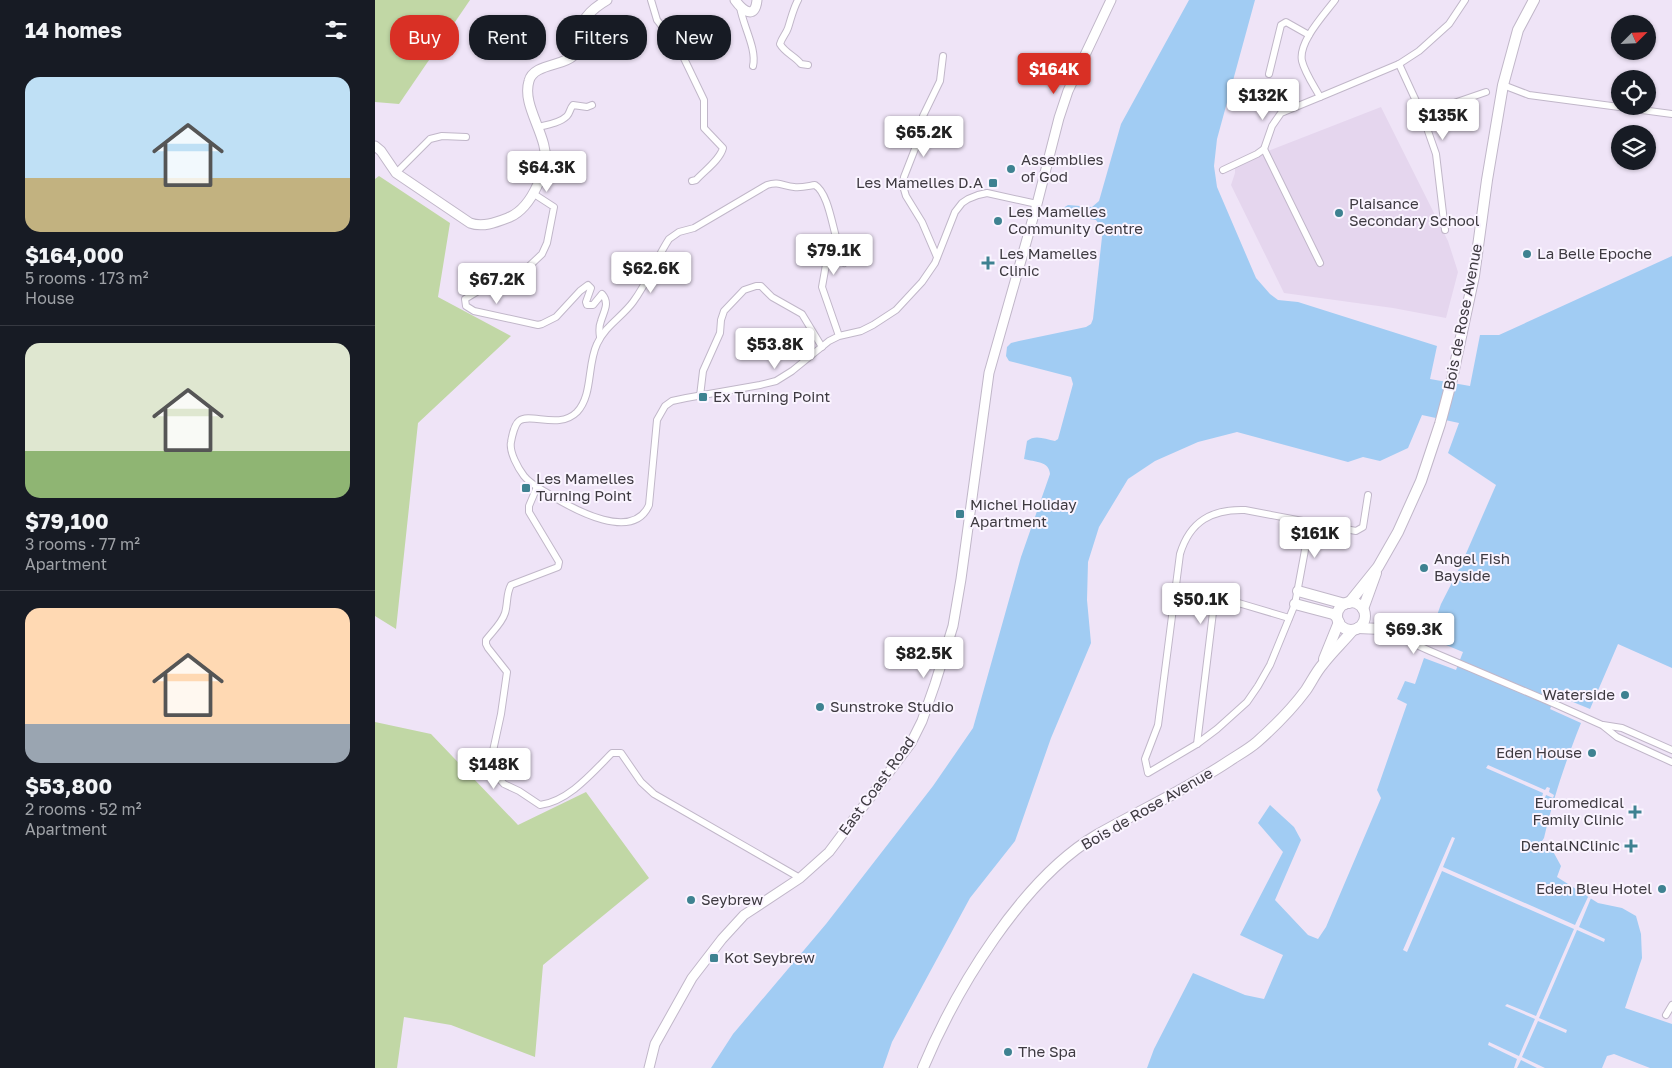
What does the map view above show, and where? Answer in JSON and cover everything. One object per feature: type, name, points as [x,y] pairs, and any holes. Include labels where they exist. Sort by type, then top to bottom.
[{"type":"main road","points":[[375,146],[396,173],[463,219],[477,226],[495,222],[515,214],[523,208],[534,194],[545,165],[543,142],[528,92],[529,78],[533,73],[547,66],[572,58],[576,53],[580,30],[586,17],[607,0]]},
{"type":"main road","points":[[738,4],[746,11],[753,11],[757,0]]},
{"type":"main road","name":"East Coast Road","points":[[649,1068],[655,1044],[692,978],[722,939],[744,915],[800,878],[829,852],[911,743],[922,721],[953,626],[989,373],[1037,204],[1059,118],[1068,91],[1111,0]]},
{"type":"main road","name":"Bois de Rose Avenue","points":[[1347,603],[1378,568],[1399,532],[1421,481],[1440,424],[1452,379],[1474,276],[1487,180],[1503,85],[1518,30],[1534,0]]},
{"type":"main road","name":"Bois de Rose Avenue","points":[[1364,611],[1378,568]]},
{"type":"main road","points":[[1298,591],[1357,604],[1381,629]]},
{"type":"main road","points":[[1338,619],[1339,609],[1347,603]]},
{"type":"main road","points":[[1295,604],[1333,614],[1345,628],[1381,629]]},
{"type":"main road","points":[[1355,629],[1363,624],[1364,611]]},
{"type":"main road","name":"Bois de Rose Avenue","points":[[1322,665],[1338,619]]},
{"type":"main road","name":"Bois de Rose Avenue","points":[[923,1068],[954,1004],[979,963],[1009,919],[1038,882],[1063,859],[1096,836],[1206,776],[1256,743],[1295,704],[1322,665],[1355,629]]},
{"type":"street","points":[[651,0],[657,20],[679,48],[704,100],[704,128],[723,148],[718,157],[692,182]]},
{"type":"street","points":[[798,0],[780,44],[785,51],[797,58],[801,64],[808,65]]},
{"type":"street","points":[[1319,97],[1302,62],[1301,50],[1309,35],[1335,0]]},
{"type":"street","points":[[1223,170],[1264,149],[1272,126],[1281,113],[1399,64],[1419,51],[1449,24],[1465,0]]},
{"type":"street","points":[[738,4],[755,60],[753,66]]},
{"type":"street","points":[[1269,74],[1283,23],[1286,22],[1309,35]]},
{"type":"street","points":[[937,257],[922,222],[906,196],[903,186],[904,177],[920,136],[923,116],[940,81],[943,56]]},
{"type":"street","points":[[1399,64],[1422,114],[1435,154],[1445,230]]},
{"type":"street","points":[[1503,85],[1529,95],[1672,114]]},
{"type":"street","points":[[1422,114],[1486,92]]},
{"type":"street","points":[[538,127],[566,117],[573,105],[583,107],[592,105]]},
{"type":"street","points":[[396,173],[430,139],[441,136],[466,137]]},
{"type":"street","points":[[1264,149],[1320,263]]},
{"type":"street","points":[[839,336],[822,287],[827,259],[837,259],[844,263],[846,258],[837,241],[823,195],[815,185],[794,187],[775,182],[767,185],[694,228],[679,232],[669,239],[633,303],[603,332],[596,344],[590,368],[588,388],[584,401],[576,413],[562,420],[549,422],[522,419],[517,422],[511,443],[515,460],[525,478],[571,508],[599,520],[626,522],[640,517],[645,513],[649,505],[657,420],[665,406],[672,401],[776,381],[793,371],[822,347],[839,336],[861,331],[895,310],[922,282],[937,257],[955,212],[968,199],[978,194],[987,193],[1037,204]]},
{"type":"street","points":[[534,194],[554,207],[547,243],[542,254],[524,272],[493,282],[465,299],[466,306],[474,311],[538,325],[556,317],[580,290],[588,285],[591,290],[586,302],[587,305],[593,305],[602,294],[606,300],[605,313],[599,328],[600,338]]},
{"type":"street","points":[[699,396],[703,371],[719,333],[724,311],[743,290],[761,286],[772,297],[802,314],[822,347]]},
{"type":"street","points":[[537,487],[529,506],[529,512],[559,562],[558,566],[511,585],[507,592],[506,611],[503,618],[486,640],[485,644],[507,672],[501,714],[491,760],[493,773],[504,784],[519,791],[540,805],[551,804],[587,778],[612,753],[621,752],[641,782],[654,794],[800,878]]},
{"type":"street","points":[[1310,522],[1295,604],[1270,665],[1247,702],[1197,744],[1148,773],[1145,759],[1159,725],[1180,554],[1191,530],[1213,513],[1228,510],[1245,510],[1310,522],[1352,531],[1363,527],[1368,495]]},
{"type":"street","points":[[1197,744],[1214,604],[1225,599],[1289,618]]},
{"type":"street","points":[[1381,629],[1602,725],[1617,737],[1672,762]]},
{"type":"street","points":[[1602,725],[1622,728],[1672,750]]},
{"type":"street","points":[[1666,1015],[1672,1005]]},
{"type":"shaded area","name":"Plaisance Secondary School","points":[[1381,107],[1448,241],[1458,272],[1446,318],[1393,308],[1284,293],[1231,185],[1235,173],[1235,164]]},
{"type":"green space","points":[[375,0],[470,0],[459,16],[390,15],[390,60],[429,60],[399,104],[375,102]]},
{"type":"green space","points":[[379,176],[450,223],[438,297],[511,336],[418,423],[396,629],[375,616],[375,179]]},
{"type":"green space","points":[[375,722],[431,734],[518,825],[586,792],[649,878],[543,965],[535,1057],[451,1025],[404,1017],[397,1068],[375,1068]]},
{"type":"water","points":[[1189,0],[1255,0],[1217,139],[1214,166],[1217,187],[1256,278],[1278,300],[1298,302],[1437,346],[1430,379],[1470,386],[1480,335],[1499,335],[1672,256],[1672,668],[1618,644],[1590,709],[1556,695],[1550,709],[1581,723],[1560,780],[1542,841],[1549,844],[1561,866],[1557,877],[1598,903],[1622,908],[1636,916],[1641,934],[1642,958],[1625,1008],[1672,1024],[1672,1068],[1650,1068],[1614,1054],[1607,1056],[1602,1068],[1147,1068],[1154,1049],[1193,973],[1245,995],[1264,999],[1283,955],[1240,935],[1283,852],[1258,823],[1270,805],[1294,827],[1301,840],[1275,900],[1308,935],[1318,939],[1326,927],[1381,798],[1377,790],[1407,704],[1397,699],[1405,681],[1415,684],[1424,658],[1456,670],[1463,652],[1429,638],[1441,604],[1461,565],[1496,485],[1448,453],[1459,423],[1422,415],[1408,448],[1380,461],[1363,457],[1348,462],[1237,432],[1198,442],[1155,461],[1128,479],[1099,527],[1088,562],[1087,600],[1091,643],[1051,738],[1015,841],[970,898],[892,1042],[883,1068],[711,1068],[733,1034],[826,924],[933,786],[973,728],[1021,557],[1050,474],[1044,464],[1024,459],[1027,441],[1037,437],[1055,441],[1058,439],[1073,384],[1071,377],[1009,361],[1006,356],[1007,347],[1011,343],[1086,327],[1091,324],[1102,237],[1101,227],[1096,220],[1065,215],[1063,208],[1068,205],[1092,207],[1099,201],[1121,124]]},
{"type":"pier","points":[[1488,765],[1545,790],[1547,787],[1550,788],[1549,792],[1554,795],[1553,798],[1546,795],[1545,798],[1542,797],[1543,793],[1486,768]]},
{"type":"pier","points":[[1452,837],[1455,838],[1443,867],[1575,925],[1588,897],[1591,898],[1579,927],[1605,939],[1604,942],[1577,930],[1539,1018],[1567,1030],[1566,1033],[1538,1021],[1522,1057],[1545,1068],[1537,1068],[1521,1060],[1517,1068],[1514,1068],[1517,1059],[1488,1045],[1489,1042],[1519,1056],[1535,1019],[1505,1006],[1507,1004],[1536,1016],[1574,929],[1442,871],[1407,952],[1403,950]]},
{"type":"place","name":"Assemblies of God","points":[[1011,169]]},
{"type":"place","name":"Les Mamelles D.A","points":[[993,183]]},
{"type":"place","name":"Plaisance Secondary School","points":[[1339,213]]},
{"type":"place","name":"Les Mamelles Community Centre","points":[[998,221]]},
{"type":"place","name":"La Belle Epoche","points":[[1527,254]]},
{"type":"place","name":"Les Mamelles Clinic","points":[[988,263]]},
{"type":"place","name":"Ex Turning Point","points":[[703,397]]},
{"type":"place","name":"Les Mamelles Turning Point","points":[[526,488]]},
{"type":"place","name":"Michel Holiday Apartment","points":[[960,514]]},
{"type":"place","name":"Angel Fish Bayside","points":[[1424,568]]},
{"type":"place","name":"Waterside","points":[[1625,695]]},
{"type":"place","name":"Sunstroke Studio","points":[[820,707]]},
{"type":"place","name":"Eden House","points":[[1592,753]]},
{"type":"place","name":"Euromedical Family Clinic","points":[[1635,812]]},
{"type":"place","name":"DentalNClinic","points":[[1631,846]]},
{"type":"place","name":"Eden Bleu Hotel","points":[[1662,889]]},
{"type":"place","name":"Seybrew","points":[[691,900]]},
{"type":"place","name":"Kot Seybrew","points":[[714,958]]},
{"type":"place","name":"The Spa","points":[[1008,1052]]}]
